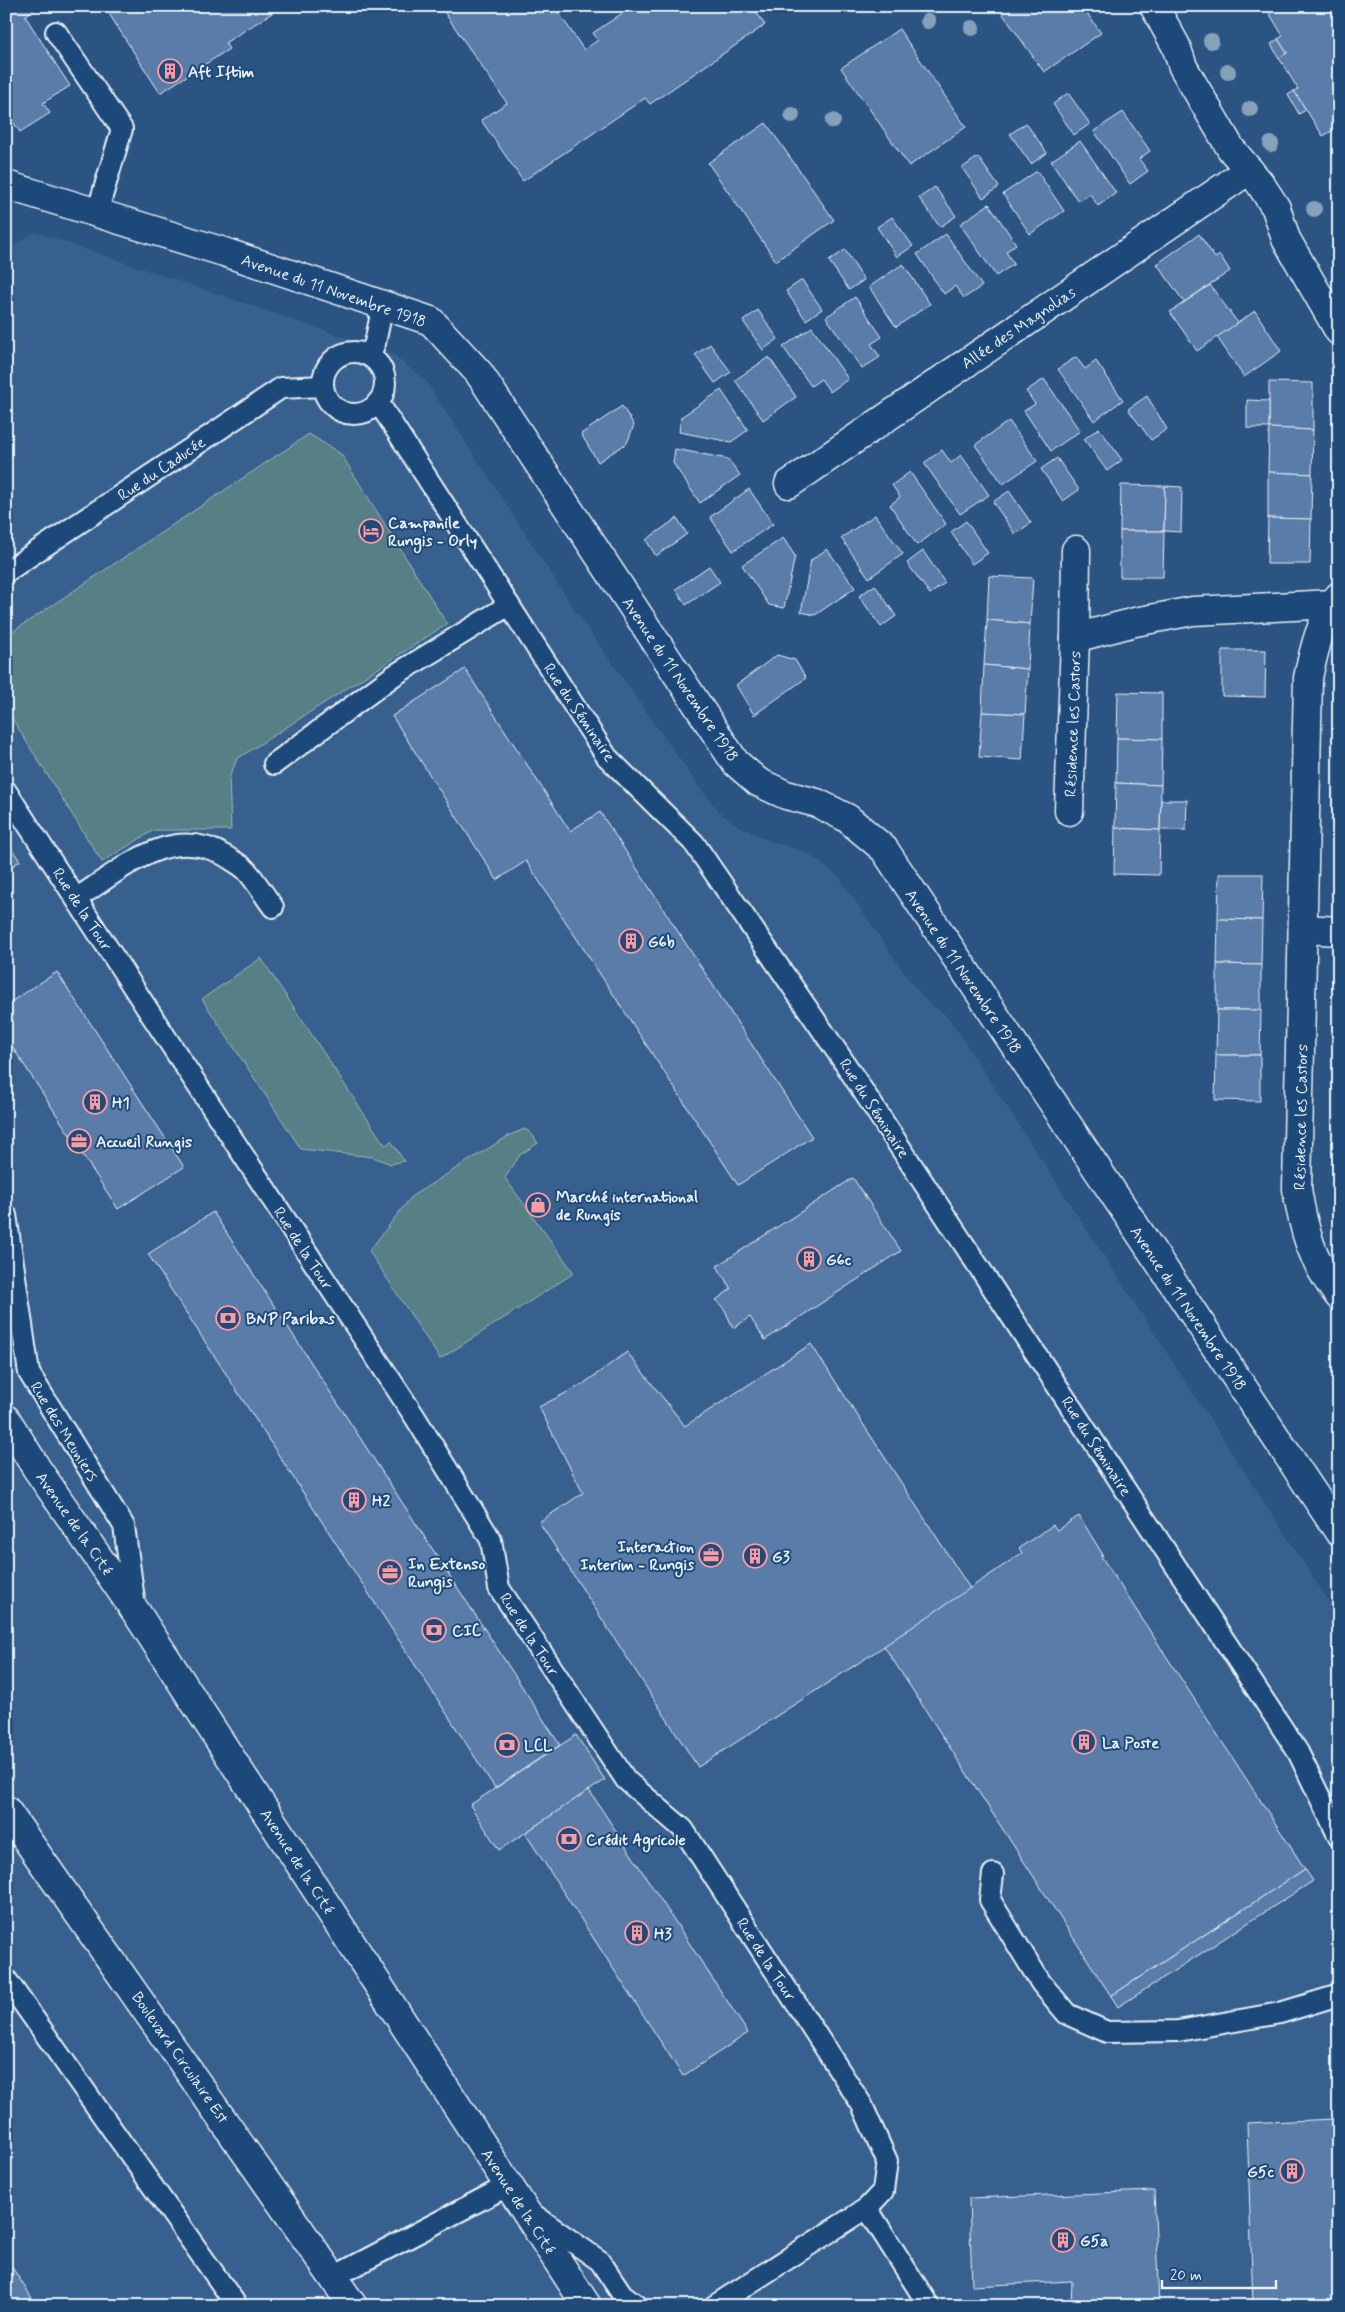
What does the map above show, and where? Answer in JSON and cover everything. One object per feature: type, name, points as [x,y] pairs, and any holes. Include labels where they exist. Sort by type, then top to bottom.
[{"type":"street","points":[[1154,6],[1176,46],[1183,67],[1231,149],[1249,170],[1276,208],[1286,239],[1339,330]]},
{"type":"street","name":"Allée des Magnolias","points":[[789,484],[1249,170]]},
{"type":"street","name":"Avenue du 11 Novembre 1918","points":[[6,184],[97,214],[224,252],[431,321],[479,373],[735,762],[758,782],[786,795],[817,803],[847,818],[884,849],[1339,1532]]},
{"type":"street","name":"Résidence les Castors","points":[[1069,811],[1076,550]]},
{"type":"street","name":"Résidence les Castors","points":[[1075,638],[1135,622],[1193,611],[1336,600],[1316,643],[1308,678],[1297,1189],[1304,1230],[1320,1269],[1339,1296]]},
{"type":"street","points":[[1304,929],[1339,931]]},
{"type":"street","name":"Avenue de la Cité","points":[[6,1419],[37,1469],[136,1612],[587,2306]]},
{"type":"street","name":"Boulevard Circulaire Est","points":[[6,1810],[353,2306]]},
{"type":"lane","points":[[56,32],[122,130],[97,214]]},
{"type":"lane","points":[[369,356],[383,305]]},
{"type":"lane","points":[[349,352],[369,356],[377,362],[384,377],[383,393],[378,402],[366,411],[350,414],[331,405],[325,396],[323,386],[326,369],[340,355],[349,352]]},
{"type":"lane","name":"Rue du Caducée","points":[[6,572],[281,388],[323,386]]},
{"type":"lane","name":"Rue du Séminaire","points":[[378,402],[607,757],[694,843],[842,1059],[1298,1752],[1339,1837]]},
{"type":"lane","points":[[274,764],[393,676],[509,605]]},
{"type":"lane","name":"Rue de la Tour","points":[[6,791],[415,1417],[491,1540],[499,1588],[626,1780],[683,1829],[862,2105],[887,2161],[883,2191],[867,2208],[714,2306]]},
{"type":"lane","points":[[77,898],[142,856],[167,846],[198,844],[216,851],[246,869],[273,907]]},
{"type":"lane","name":"Rue des Meuniers","points":[[6,1216],[29,1373],[124,1526],[136,1612]]},
{"type":"lane","points":[[993,1874],[990,1900],[1041,1983],[1067,2014],[1107,2032],[1178,2031],[1280,2013],[1339,1995]]},
{"type":"lane","points":[[6,1979],[237,2306]]},
{"type":"lane","points":[[333,2277],[509,2186]]},
{"type":"lane","points":[[525,2208],[600,2260],[622,2294],[638,2306]]},
{"type":"lane","points":[[867,2208],[929,2306]]},
{"type":"shaded area","name":"Marché international de Rungis","points":[[35,232],[391,353],[426,381],[574,609],[700,788],[719,812],[740,827],[767,840],[806,852],[839,877],[912,984],[930,1005],[943,1013],[953,1024],[1339,1617],[1339,2306],[6,2306],[6,251]]},
{"type":"green space","points":[[309,434],[341,454],[447,624],[237,759],[229,778],[231,830],[154,830],[102,862],[6,709],[6,636]]},
{"type":"green space","points":[[261,958],[382,1141],[386,1145],[391,1141],[404,1161],[391,1164],[373,1157],[301,1149],[202,999]]},
{"type":"green space","points":[[525,1129],[531,1133],[538,1143],[520,1155],[505,1178],[574,1273],[440,1359],[369,1251],[412,1196],[510,1135]]},
{"type":"building","points":[[6,6],[39,6],[25,16],[70,86],[43,103],[50,113],[20,132],[14,123],[6,128]]},
{"type":"building","name":"Aft Iftim","points":[[104,6],[283,6],[225,43],[229,49],[160,93]]},
{"type":"building","points":[[440,6],[554,6],[584,50],[598,40],[593,33],[633,6],[752,6],[765,25],[650,104],[645,98],[523,181],[481,120],[507,103]]},
{"type":"building","points":[[997,6],[1082,6],[1101,33],[1044,72]]},
{"type":"building","points":[[1265,6],[1339,6],[1339,127],[1323,136],[1294,91],[1298,89],[1279,58],[1287,53],[1278,39],[1283,36]]},
{"type":"building","points":[[899,29],[966,127],[909,166],[841,68]]},
{"type":"building","points":[[1278,39],[1287,53],[1279,58],[1271,44]]},
{"type":"building","points":[[1294,91],[1306,110],[1299,114],[1288,95]]},
{"type":"building","points":[[1068,93],[1090,124],[1074,135],[1053,104]]},
{"type":"building","points":[[1123,112],[1150,151],[1139,159],[1148,171],[1130,184],[1094,131]]},
{"type":"building","points":[[766,123],[834,220],[776,261],[708,163]]},
{"type":"building","points":[[1026,123],[1047,153],[1031,164],[1010,134]]},
{"type":"building","points":[[1080,141],[1116,193],[1098,206],[1090,194],[1078,201],[1051,161]]},
{"type":"building","points":[[978,157],[999,187],[983,198],[962,168]]},
{"type":"building","points":[[1037,171],[1064,211],[1030,234],[1003,194]]},
{"type":"building","points":[[935,187],[956,216],[940,227],[919,198]]},
{"type":"building","points":[[989,204],[1016,244],[1006,252],[1014,264],[996,276],[960,224]]},
{"type":"building","points":[[892,217],[913,246],[897,257],[877,227]]},
{"type":"building","points":[[946,234],[982,286],[964,298],[955,286],[944,294],[917,254]]},
{"type":"building","points":[[1199,234],[1215,258],[1220,255],[1230,271],[1184,302],[1157,264]]},
{"type":"building","points":[[845,250],[864,280],[849,290],[829,261]]},
{"type":"building","points":[[903,264],[930,304],[896,327],[869,287]]},
{"type":"building","points":[[802,280],[822,309],[806,320],[786,291]]},
{"type":"building","points":[[1210,285],[1238,323],[1197,351],[1170,312]]},
{"type":"building","points":[[855,297],[882,337],[871,344],[880,357],[862,369],[826,317]]},
{"type":"building","points":[[758,310],[778,339],[763,350],[743,321]]},
{"type":"building","points":[[1255,311],[1281,351],[1244,377],[1217,337]]},
{"type":"building","points":[[812,327],[848,379],[830,392],[821,379],[811,386],[783,347]]},
{"type":"building","points":[[710,344],[731,372],[715,383],[695,355]]},
{"type":"building","points":[[769,357],[796,397],[763,420],[735,380]]},
{"type":"building","points":[[1076,357],[1085,369],[1096,361],[1123,400],[1094,421],[1058,369]]},
{"type":"building","points":[[1044,379],[1080,431],[1051,451],[1024,411],[1035,404],[1026,391]]},
{"type":"building","points":[[1269,382],[1313,383],[1313,430],[1269,428]]},
{"type":"building","points":[[721,390],[748,430],[731,442],[679,432],[681,417]]},
{"type":"building","points":[[1147,396],[1167,429],[1151,440],[1128,409]]},
{"type":"building","points":[[1247,400],[1269,401],[1269,428],[1247,428]]},
{"type":"building","points":[[622,406],[634,425],[627,443],[598,462],[581,434]]},
{"type":"building","points":[[1009,421],[1037,461],[1003,484],[975,445]]},
{"type":"building","points":[[1099,428],[1122,460],[1107,471],[1084,439]]},
{"type":"building","points":[[1269,428],[1313,430],[1312,474],[1268,472]]},
{"type":"building","points":[[675,449],[728,459],[740,475],[700,503],[673,463]]},
{"type":"building","points":[[942,450],[951,463],[961,455],[989,495],[960,514],[924,463]]},
{"type":"building","points":[[1057,458],[1079,490],[1063,501],[1041,469]]},
{"type":"building","points":[[910,472],[946,524],[917,545],[890,505],[900,497],[892,485]]},
{"type":"building","points":[[1268,472],[1312,474],[1311,519],[1268,518]]},
{"type":"building","points":[[1121,485],[1165,486],[1164,531],[1120,531]]},
{"type":"building","points":[[1165,486],[1182,487],[1181,532],[1164,531]]},
{"type":"building","points":[[749,489],[773,524],[733,551],[710,517]]},
{"type":"building","points":[[1009,491],[1031,523],[1015,534],[993,502]]},
{"type":"building","points":[[875,515],[903,554],[869,578],[841,538]]},
{"type":"building","points":[[677,518],[687,534],[656,556],[646,540]]},
{"type":"building","points":[[1268,518],[1311,519],[1310,564],[1267,564]]},
{"type":"building","points":[[966,521],[988,553],[972,564],[951,532]]},
{"type":"building","points":[[1120,531],[1164,531],[1163,577],[1120,577]]},
{"type":"building","points":[[783,538],[795,556],[784,608],[769,605],[742,565]]},
{"type":"building","points":[[827,549],[855,588],[815,615],[801,612],[811,560]]},
{"type":"building","points":[[923,551],[945,583],[930,594],[907,563]]},
{"type":"building","points":[[709,566],[720,582],[686,605],[676,589]]},
{"type":"building","points":[[989,576],[1033,578],[1030,624],[987,620]]},
{"type":"building","points":[[875,585],[896,616],[881,627],[859,596]]},
{"type":"building","points":[[987,620],[1030,624],[1028,669],[984,665]]},
{"type":"building","points":[[1222,650],[1266,650],[1265,697],[1222,696]]},
{"type":"building","points":[[777,655],[795,660],[806,678],[754,715],[736,685]]},
{"type":"building","points":[[984,665],[1028,669],[1025,714],[982,712]]},
{"type":"building","name":"G6b","points":[[465,669],[570,831],[600,812],[812,1137],[738,1185],[526,861],[497,880],[392,716]]},
{"type":"building","points":[[1118,692],[1162,693],[1162,739],[1117,738]]},
{"type":"building","points":[[982,712],[1025,714],[1022,760],[979,757]]},
{"type":"building","points":[[1117,738],[1162,739],[1161,785],[1116,783]]},
{"type":"building","points":[[1116,783],[1161,785],[1160,830],[1115,828]]},
{"type":"building","points":[[1161,800],[1187,800],[1186,830],[1160,830]]},
{"type":"building","points":[[1115,828],[1160,830],[1159,875],[1114,874]]},
{"type":"building","points":[[6,841],[20,861],[6,870]]},
{"type":"building","points":[[1219,874],[1263,874],[1262,920],[1218,919]]},
{"type":"building","points":[[1218,919],[1262,920],[1261,965],[1217,964]]},
{"type":"building","points":[[1217,964],[1261,965],[1261,1010],[1217,1010]]},
{"type":"building","name":"H1","points":[[57,972],[184,1167],[118,1209],[6,1037],[6,1005]]},
{"type":"building","points":[[1217,1010],[1261,1010],[1260,1055],[1216,1055]]},
{"type":"building","points":[[1216,1055],[1260,1055],[1260,1101],[1215,1100]]},
{"type":"building","points":[[1338,1116],[1339,1161],[1336,1161]]},
{"type":"building","name":"G6c","points":[[853,1178],[901,1251],[765,1340],[750,1317],[733,1328],[725,1310],[716,1300],[731,1289],[717,1266]]},
{"type":"building","name":"H2","points":[[213,1212],[560,1745],[495,1788],[148,1254]]},
{"type":"building","name":"G3","points":[[811,1344],[971,1590],[698,1767],[539,1522],[583,1493],[539,1407],[583,1384],[627,1352],[685,1426]]},
{"type":"building","name":"La Poste","points":[[1079,1516],[1103,1555],[1101,1556],[1305,1869],[1111,1996],[884,1646],[1022,1553],[1019,1548],[1053,1525],[1057,1530]]},
{"type":"building","points":[[576,1735],[605,1780],[499,1850],[470,1805]]},
{"type":"building","name":"H3","points":[[589,1790],[748,2033],[683,2076],[525,1833]]},
{"type":"building","points":[[1305,1869],[1313,1881],[1118,2007],[1111,1996]]},
{"type":"building","name":"G5c","points":[[1334,2119],[1339,2219],[1339,2305],[1253,2306],[1247,2123]]},
{"type":"building","name":"G5a","points":[[1154,2191],[1159,2306],[1071,2306],[1072,2281],[972,2286],[969,2198]]},
{"type":"building","points":[[6,2258],[37,2306],[6,2306]]},
{"type":"place","name":"Aft Iftim","points":[[170,71]]},
{"type":"place","name":"Campanile Rungis - Orly","points":[[371,531]]},
{"type":"place","name":"G6b","points":[[631,941]]},
{"type":"place","name":"H1","points":[[95,1102]]},
{"type":"place","name":"Accueil Rungis","points":[[79,1141]]},
{"type":"place","name":"Marché international de Rungis","points":[[538,1205]]},
{"type":"place","name":"G6c","points":[[809,1259]]},
{"type":"place","name":"BNP Paribas","points":[[228,1318]]},
{"type":"place","name":"H2","points":[[354,1500]]},
{"type":"place","name":"Interaction Interim - Rungis","points":[[711,1555]]},
{"type":"place","name":"G3","points":[[755,1556]]},
{"type":"place","name":"In Extenso Rungis","points":[[390,1572]]},
{"type":"place","name":"CIC","points":[[434,1630]]},
{"type":"place","name":"La Poste","points":[[1084,1742]]},
{"type":"place","name":"LCL","points":[[507,1745]]},
{"type":"place","name":"Crédit Agricole","points":[[569,1839]]},
{"type":"place","name":"H3","points":[[637,1933]]},
{"type":"place","name":"G5c","points":[[1292,2171]]},
{"type":"place","name":"G5a","points":[[1063,2240]]}]
